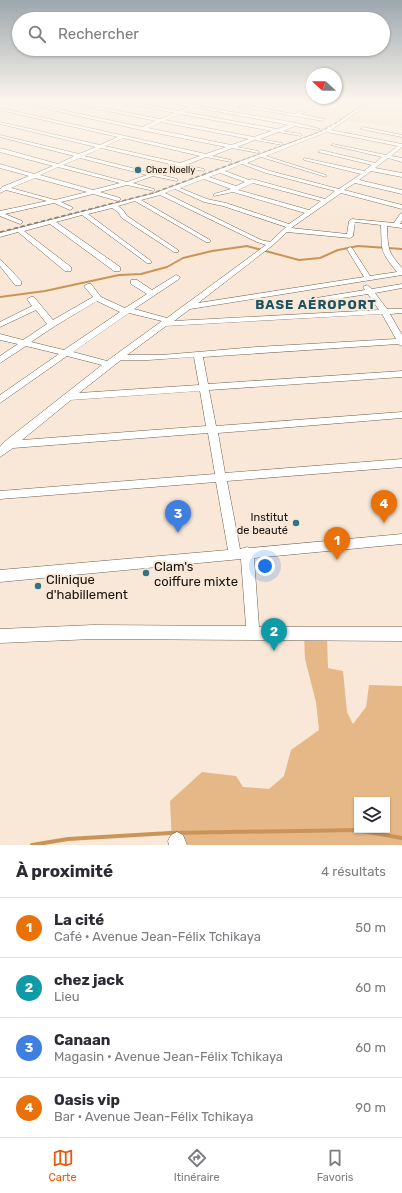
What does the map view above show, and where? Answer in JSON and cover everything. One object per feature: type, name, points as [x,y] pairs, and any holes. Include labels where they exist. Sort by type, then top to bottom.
[{"type":"street","points":[[12,139],[81,155],[175,180]]},
{"type":"street","points":[[74,139],[202,170]]},
{"type":"street","points":[[0,192],[3,188],[35,176],[117,139]]},
{"type":"street","points":[[134,139],[229,161]]},
{"type":"street","points":[[197,139],[256,152]]},
{"type":"street","points":[[0,213],[71,198],[128,183],[257,139]]},
{"type":"street","points":[[260,139],[280,144]]},
{"type":"street","points":[[0,235],[137,200],[176,188],[303,139]]},
{"type":"street","points":[[347,139],[400,146]]},
{"type":"street","points":[[338,141],[332,145],[402,160]]},
{"type":"street","points":[[0,453],[109,364],[188,308],[271,244],[288,228],[377,165],[400,146]]},
{"type":"street","points":[[0,150],[152,190]]},
{"type":"street","points":[[321,152],[377,165]]},
{"type":"street","points":[[262,156],[329,174]]},
{"type":"street","points":[[306,159],[366,173]]},
{"type":"street","points":[[243,163],[264,171],[402,207]]},
{"type":"street","points":[[0,166],[118,199]]},
{"type":"street","points":[[293,192],[341,167]]},
{"type":"street","points":[[371,169],[402,175]]},
{"type":"street","points":[[220,171],[249,182]]},
{"type":"street","points":[[205,177],[233,189],[310,212]]},
{"type":"street","points":[[216,195],[253,181],[326,201]]},
{"type":"street","points":[[355,181],[402,192]]},
{"type":"street","points":[[3,188],[53,201],[70,208]]},
{"type":"street","points":[[176,188],[205,201],[224,204],[288,228],[350,236],[352,221],[354,220],[399,226],[402,215]]},
{"type":"street","points":[[160,193],[259,241],[271,244]]},
{"type":"street","points":[[137,200],[208,241]]},
{"type":"street","points":[[114,206],[121,211],[124,217],[176,251]]},
{"type":"street","points":[[0,213],[20,222]]},
{"type":"street","points":[[84,214],[148,262]]},
{"type":"street","points":[[52,222],[116,269]]},
{"type":"street","points":[[384,223],[385,249],[387,255],[402,273]]},
{"type":"street","points":[[19,230],[68,270]]},
{"type":"street","points":[[119,357],[134,358],[308,346],[402,342],[385,312],[370,291],[350,249]]},
{"type":"street","points":[[0,262],[18,283]]},
{"type":"street","points":[[188,308],[402,273]]},
{"type":"street","points":[[0,400],[151,293],[176,277]]},
{"type":"street","points":[[134,282],[151,293]]},
{"type":"street","points":[[88,286],[97,298],[127,310],[168,322],[402,311]]},
{"type":"street","points":[[316,300],[402,286]]},
{"type":"street","points":[[0,360],[52,324],[97,298]]},
{"type":"street","points":[[31,299],[36,307],[52,324]]},
{"type":"street","points":[[0,325],[36,307]]},
{"type":"street","points":[[0,337],[109,364]]},
{"type":"street","points":[[198,354],[203,389],[221,477],[241,553],[252,633]]},
{"type":"street","points":[[68,397],[203,389],[402,374]]},
{"type":"street","points":[[8,445],[402,415]]},
{"type":"street","points":[[0,495],[402,464]]},
{"type":"street","points":[[0,576],[402,539]]},
{"type":"street","points":[[0,636],[93,632],[402,634]]},
{"type":"shaded area","points":[[304,635],[327,636],[328,668],[343,671],[347,712],[353,724],[366,707],[369,685],[402,686],[402,845],[172,845],[170,801],[202,772],[236,776],[243,787],[269,789],[284,776],[291,750],[319,730],[316,702],[305,659]]},
{"type":"waterway","points":[[0,297],[45,291],[119,275],[141,274],[167,267],[183,258],[212,251],[247,246],[299,260],[320,258],[338,250],[358,246],[402,249]]},
{"type":"waterway","points":[[32,845],[68,839],[170,833],[357,830],[402,838]]},
{"type":"railway","points":[[237,162],[299,139]]},
{"type":"railway","points":[[0,232],[153,193],[240,161]]},
{"type":"place","name":"Chez Noelly","points":[[138,170]]},
{"type":"place","name":"Institut de beauté","points":[[296,523]]},
{"type":"place","name":"Oasis vip","points":[[384,523]]},
{"type":"place","name":"Canaan","points":[[178,533]]},
{"type":"place","name":"La cité","points":[[337,560]]},
{"type":"place","name":"Clam's coiffure mixte","points":[[146,573]]},
{"type":"place","name":"Clinique d'habillement","points":[[38,586]]},
{"type":"place","name":"chez jack","points":[[274,651]]},
{"type":"district","name":"BASE AÉROPORT","points":[[316,304]]}]
